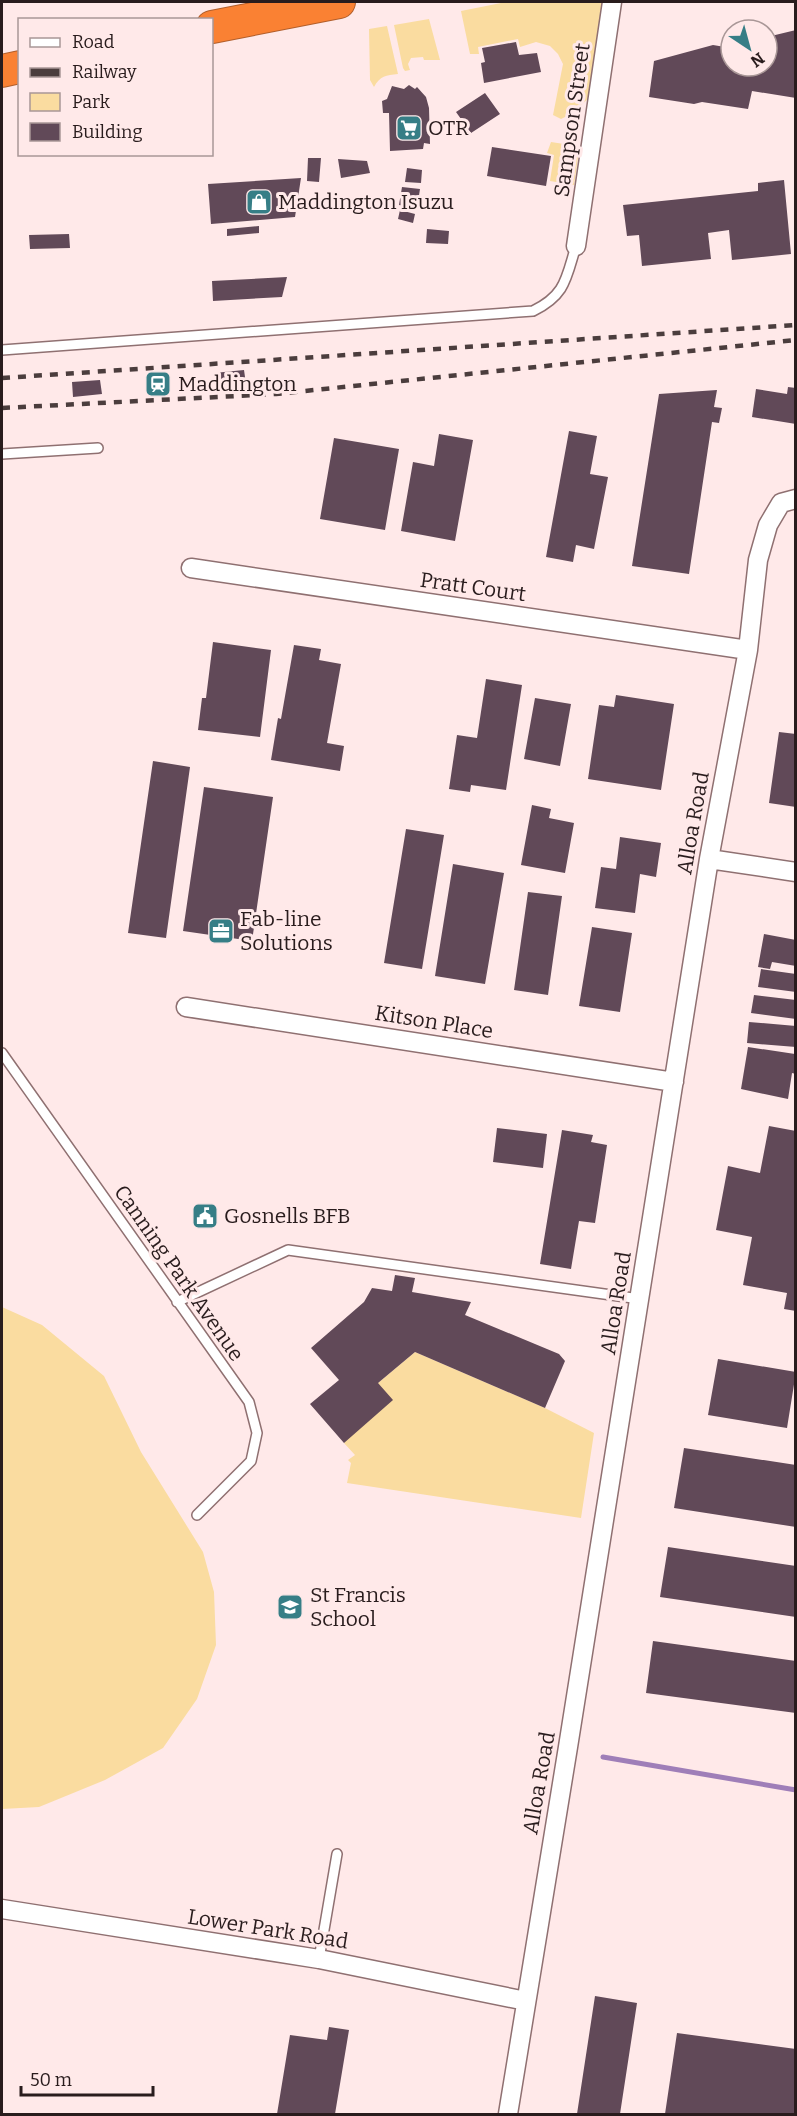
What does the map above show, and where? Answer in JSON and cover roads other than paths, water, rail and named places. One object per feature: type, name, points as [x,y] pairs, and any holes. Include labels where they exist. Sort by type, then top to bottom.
[{"type":"highway","points":[[213,27],[323,3]]},
{"type":"highway","points":[[2,71],[18,67]]},
{"type":"street","name":"Sampson Street","points":[[576,246],[612,2]]},
{"type":"street","name":"Alloa Road","points":[[508,2115],[709,859],[748,650],[758,560],[768,525],[788,501]]},
{"type":"street","name":"Pratt Court","points":[[191,568],[748,650]]},
{"type":"street","points":[[709,859],[795,873]]},
{"type":"street","name":"Kitson Place","points":[[186,1007],[674,1082]]},
{"type":"street","name":"Lower Park Road","points":[[2,1909],[319,1959],[526,2001]]},
{"type":"lane","points":[[2,350],[533,311],[549,303],[561,289],[576,246]]},
{"type":"lane","points":[[2,454],[98,448]]},
{"type":"lane","name":"Canning Park Avenue","points":[[2,1053],[249,1402],[257,1433],[251,1461],[197,1515]]},
{"type":"lane","points":[[177,1302],[288,1250],[640,1299]]},
{"type":"lane","points":[[319,1959],[337,1854]]},
{"type":"waterway","points":[[603,1757],[796,1790]]},
{"type":"railway","points":[[2,378],[796,325]]},
{"type":"railway","points":[[2,408],[276,394],[796,340]]},
{"type":"place","name":"OTR","points":[[409,128]]},
{"type":"place","name":"Maddington Isuzu","points":[[259,202]]},
{"type":"place","name":"Maddington","points":[[158,384]]},
{"type":"place","name":"Fab-line Solutions","points":[[221,931]]},
{"type":"place","name":"Gosnells BFB","points":[[205,1216]]},
{"type":"place","name":"St Francis School","points":[[290,1607]]}]
